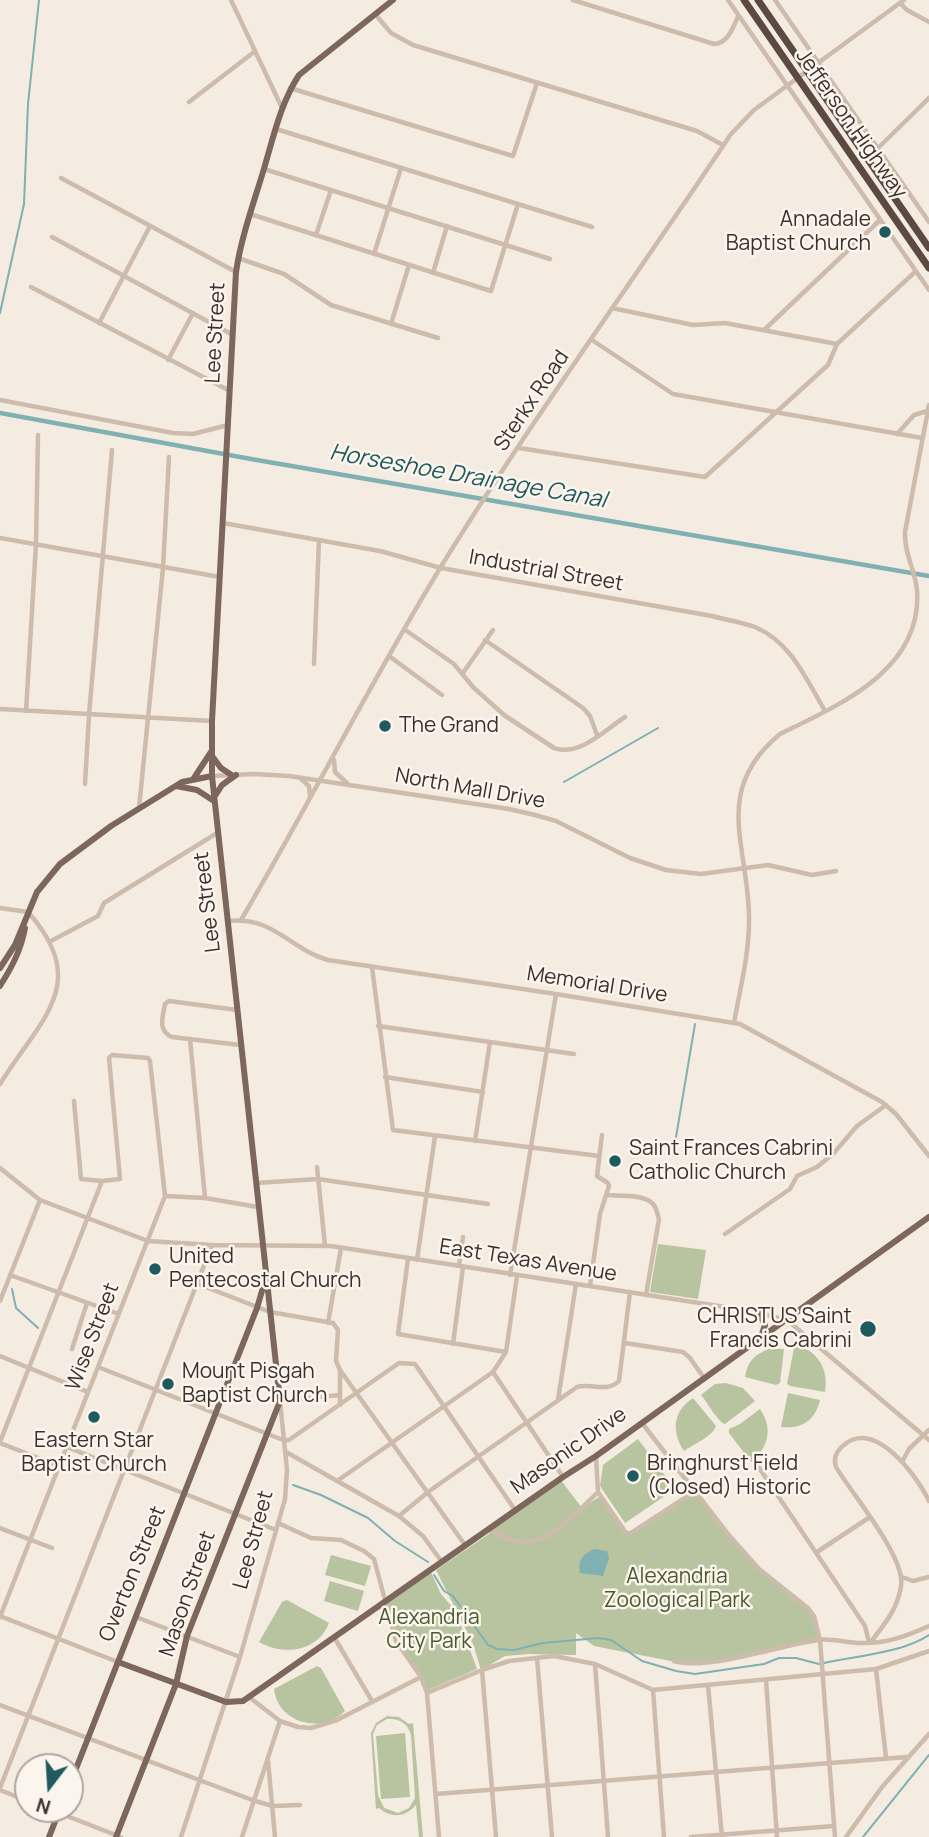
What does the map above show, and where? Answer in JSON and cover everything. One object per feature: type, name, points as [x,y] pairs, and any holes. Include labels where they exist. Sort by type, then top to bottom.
[{"type":"highway","name":"Jefferson Highway","points":[[744,0],[929,268]]},
{"type":"highway","name":"Jefferson Highway","points":[[758,0],[929,248]]},
{"type":"main road","name":"Lee Street","points":[[280,1401],[212,776],[212,720],[236,272],[250,214],[290,88],[299,75],[393,0]]},
{"type":"main road","points":[[176,786],[197,790],[214,799],[222,785],[234,775],[221,768],[212,753],[193,780]]},
{"type":"main road","points":[[0,968],[15,945],[37,892],[60,864],[111,825],[176,786],[212,776]]},
{"type":"main road","points":[[0,986],[22,944],[28,912]]},
{"type":"main road","name":"Masonic Drive","points":[[226,1702],[234,1703],[249,1697],[596,1456],[929,1217]]},
{"type":"main road","name":"Overton Street","points":[[82,1753],[257,1308],[264,1286],[264,1258]]},
{"type":"main road","points":[[760,1313],[765,1322],[761,1338]]},
{"type":"main road","name":"Mason Street","points":[[118,1836],[176,1684],[187,1636],[280,1401]]},
{"type":"main road","points":[[118,1662],[226,1702]]},
{"type":"street","points":[[231,0],[282,109]]},
{"type":"street","points":[[573,0],[714,44],[726,40],[738,16]]},
{"type":"street","points":[[727,0],[929,290]]},
{"type":"street","points":[[775,0],[929,222]]},
{"type":"street","points":[[902,1],[907,10],[929,22]]},
{"type":"street","name":"Sterkx Road","points":[[241,920],[404,629],[480,505],[723,145],[746,117],[902,1]]},
{"type":"street","points":[[375,14],[391,33],[409,43],[697,131],[723,145]]},
{"type":"street","points":[[189,102],[254,52]]},
{"type":"street","points":[[290,88],[513,156],[537,83]]},
{"type":"street","points":[[878,148],[929,98]]},
{"type":"street","points":[[275,129],[592,228]]},
{"type":"street","points":[[374,254],[401,168]]},
{"type":"street","points":[[264,169],[550,259]]},
{"type":"street","points":[[61,178],[236,272]]},
{"type":"street","points":[[316,235],[331,190]]},
{"type":"street","points":[[250,214],[491,291],[518,204]]},
{"type":"street","points":[[763,331],[880,220]]},
{"type":"street","points":[[99,323],[150,226]]},
{"type":"street","points":[[433,273],[447,226]]},
{"type":"street","points":[[52,237],[233,335]]},
{"type":"street","points":[[238,258],[284,274],[331,305],[438,338]]},
{"type":"street","points":[[391,324],[409,265]]},
{"type":"street","points":[[519,448],[705,477],[828,365],[837,344],[916,271]]},
{"type":"street","points":[[31,287],[230,392]]},
{"type":"street","points":[[612,308],[694,325],[725,323],[837,344]]},
{"type":"street","points":[[167,360],[193,313]]},
{"type":"street","points":[[592,340],[673,394],[922,438]]},
{"type":"street","points":[[0,400],[173,433],[193,434],[229,424]]},
{"type":"street","points":[[897,435],[914,415],[928,408]]},
{"type":"street","points":[[734,1023],[749,930],[745,868],[737,815],[748,773],[764,750],[780,734],[865,689],[885,672],[899,654],[915,619],[917,588],[909,561],[905,532],[928,408]]},
{"type":"street","points":[[26,711],[36,544],[38,435]]},
{"type":"street","points":[[85,784],[112,450]]},
{"type":"street","points":[[139,808],[163,568],[169,457]]},
{"type":"street","name":"Industrial Street","points":[[223,523],[380,551],[441,568],[712,616],[753,626],[772,636],[791,655],[825,711]]},
{"type":"street","points":[[0,538],[220,577]]},
{"type":"street","points":[[314,664],[320,540]]},
{"type":"street","points":[[404,629],[446,658],[495,708],[554,748],[564,751],[576,748],[625,717]]},
{"type":"street","points":[[463,673],[493,630]]},
{"type":"street","points":[[485,640],[583,708],[590,716],[597,735]]},
{"type":"street","points":[[389,656],[442,695]]},
{"type":"street","points":[[0,709],[212,720]]},
{"type":"street","points":[[335,755],[335,772],[348,784]]},
{"type":"street","name":"North Mall Drive","points":[[212,776],[297,777],[509,809],[556,821],[630,858],[666,870],[701,874],[768,865],[812,875],[836,871]]},
{"type":"street","points":[[297,777],[309,786],[310,801]]},
{"type":"street","points":[[51,941],[98,916],[104,903],[217,833]]},
{"type":"street","points":[[0,908],[28,912],[51,941],[59,969],[57,988],[46,1015],[0,1084]]},
{"type":"street","name":"Memorial Drive","points":[[228,921],[260,923],[274,929],[311,956],[734,1023],[755,1031],[886,1105],[929,1156]]},
{"type":"street","points":[[372,967],[393,1130],[598,1156]]},
{"type":"street","points":[[510,1275],[556,994]]},
{"type":"street","points":[[238,1010],[176,1000],[164,1004],[162,1028],[165,1034],[172,1037],[240,1045]]},
{"type":"street","points":[[378,1026],[574,1054]]},
{"type":"street","points":[[190,1039],[205,1198]]},
{"type":"street","points":[[475,1141],[490,1042]]},
{"type":"street","name":"Wise Street","points":[[0,1616],[165,1196],[148,1058],[112,1055],[109,1058],[120,1179],[102,1181]]},
{"type":"street","points":[[385,1077],[483,1092]]},
{"type":"street","points":[[59,1466],[0,1443],[102,1181],[81,1179],[74,1101]]},
{"type":"street","points":[[725,1234],[790,1189],[797,1176],[817,1167],[833,1154],[857,1126],[886,1105]]},
{"type":"street","points":[[590,1286],[600,1214],[608,1183],[597,1176],[602,1135]]},
{"type":"street","points":[[417,1260],[435,1136]]},
{"type":"street","points":[[317,1167],[325,1246]]},
{"type":"street","name":"East Texas Avenue","points":[[0,1168],[40,1200],[148,1241],[262,1247],[325,1246],[630,1292],[760,1313],[787,1320]]},
{"type":"street","points":[[255,1184],[318,1179],[488,1204]]},
{"type":"street","points":[[607,1195],[652,1202],[659,1219],[646,1295]]},
{"type":"street","points":[[165,1196],[205,1198],[258,1208]]},
{"type":"street","points":[[0,1301],[40,1200]]},
{"type":"street","points":[[453,1344],[464,1237]]},
{"type":"street","points":[[0,1789],[212,1245]]},
{"type":"street","points":[[328,1323],[341,1248]]},
{"type":"street","points":[[408,1259],[398,1334],[506,1352]]},
{"type":"street","points":[[10,1275],[119,1314]]},
{"type":"street","points":[[337,1481],[493,1373],[506,1352],[517,1276]]},
{"type":"street","points":[[198,1284],[270,1312],[332,1323],[338,1330],[336,1361],[340,1370],[466,1545]]},
{"type":"street","points":[[558,1401],[576,1284]]},
{"type":"street","points":[[399,1516],[428,1492],[577,1387],[608,1387],[616,1384],[625,1343],[630,1292]]},
{"type":"street","points":[[72,1349],[87,1303]]},
{"type":"street","points":[[787,1320],[929,1440]]},
{"type":"street","points":[[625,1343],[683,1352],[704,1378]]},
{"type":"street","points":[[0,1356],[88,1392]]},
{"type":"street","points":[[98,1367],[289,1440],[400,1363],[415,1364],[515,1510]]},
{"type":"street","points":[[340,1370],[340,1405]]},
{"type":"street","points":[[493,1373],[563,1477]]},
{"type":"street","points":[[280,1401],[340,1395]]},
{"type":"street","name":"Lee Street","points":[[181,1837],[240,1657],[287,1487],[280,1401]]},
{"type":"street","points":[[642,1422],[694,1492],[759,1569],[808,1608],[814,1616],[820,1640],[835,1837]]},
{"type":"street","points":[[902,1462],[909,1449],[929,1430]]},
{"type":"street","points":[[870,1643],[892,1613],[902,1577],[886,1542],[836,1467],[835,1456],[841,1447],[858,1437],[872,1440],[902,1462],[913,1474],[929,1501]]},
{"type":"street","points":[[67,1447],[275,1530]]},
{"type":"street","points":[[893,1454],[909,1449]]},
{"type":"street","points":[[286,1452],[399,1516],[422,1536],[442,1562]]},
{"type":"street","points":[[596,1456],[598,1492],[621,1528],[628,1533],[694,1492]]},
{"type":"street","points":[[758,1466],[865,1626],[870,1643]]},
{"type":"street","points":[[490,1528],[509,1541],[539,1540],[552,1534],[575,1516],[598,1492]]},
{"type":"street","points":[[817,1552],[870,1517]]},
{"type":"street","points":[[278,1523],[307,1537],[341,1540],[369,1554],[377,1565],[396,1641],[421,1677],[427,1693],[439,1837]]},
{"type":"street","points":[[0,1528],[52,1548]]},
{"type":"street","points":[[902,1577],[914,1581]]},
{"type":"street","points":[[900,1592],[914,1581],[929,1577]]},
{"type":"street","points":[[0,1616],[118,1662]]},
{"type":"street","points":[[136,1617],[240,1657]]},
{"type":"street","points":[[674,1661],[697,1664],[820,1640],[870,1643],[900,1638],[929,1626]]},
{"type":"street","points":[[334,1637],[372,1701]]},
{"type":"street","points":[[427,1693],[509,1661],[537,1658],[570,1657],[595,1664],[653,1690],[876,1669],[929,1651]]},
{"type":"street","points":[[537,1658],[552,1837]]},
{"type":"street","points":[[595,1664],[608,1837]]},
{"type":"street","points":[[876,1669],[886,1758]]},
{"type":"street","points":[[482,1670],[496,1837]]},
{"type":"street","points":[[249,1697],[280,1721],[298,1727],[324,1726],[421,1677]]},
{"type":"street","points":[[766,1680],[778,1837]]},
{"type":"street","points":[[708,1685],[722,1836]]},
{"type":"street","points":[[653,1690],[664,1837]]},
{"type":"street","points":[[0,1705],[255,1801],[273,1806],[300,1805]]},
{"type":"street","points":[[242,1837],[280,1721]]},
{"type":"street","points":[[846,1837],[907,1757],[929,1734]]},
{"type":"street","points":[[436,1794],[907,1757]]},
{"type":"street","points":[[268,1760],[275,1837]]},
{"type":"street","points":[[84,1821],[118,1836]]},
{"type":"street","points":[[691,1837],[834,1826]]},
{"type":"green space","points":[[658,1244],[706,1250],[698,1299],[650,1292]]},
{"type":"green space","points":[[795,1343],[810,1351],[820,1362],[825,1375],[825,1392],[787,1384]]},
{"type":"green space","points":[[769,1349],[784,1349],[780,1383],[776,1385],[745,1377],[752,1359]]},
{"type":"green space","points":[[726,1383],[743,1388],[755,1401],[725,1424],[701,1395],[715,1384]]},
{"type":"green space","points":[[788,1393],[820,1400],[815,1413],[806,1422],[795,1427],[781,1427]]},
{"type":"green space","points":[[693,1398],[716,1426],[707,1436],[684,1451],[677,1436],[676,1422],[681,1409]]},
{"type":"green space","points":[[760,1409],[767,1423],[767,1437],[762,1450],[751,1462],[729,1433],[729,1429]]},
{"type":"green space","name":"Bringhurst Field (Closed) Historic","points":[[638,1439],[675,1489],[625,1523],[600,1486],[603,1465]]},
{"type":"green space","name":"Alexandria Zoological Park","points":[[560,1479],[582,1508],[599,1497],[628,1533],[694,1492],[759,1569],[796,1597],[814,1617],[818,1642],[716,1660],[681,1663],[594,1646],[576,1633],[576,1655],[505,1656],[481,1670],[473,1644],[436,1570],[490,1533],[489,1531]]},
{"type":"green space","points":[[331,1555],[371,1566],[365,1586],[325,1575]]},
{"type":"green space","name":"Alexandria City Park","points":[[430,1570],[441,1594],[454,1609],[477,1669],[428,1690],[398,1641],[386,1600]]},
{"type":"green space","points":[[330,1581],[364,1591],[358,1611],[324,1601]]},
{"type":"green space","points":[[287,1600],[329,1623],[324,1633],[317,1640],[299,1649],[279,1649],[259,1642],[282,1602]]},
{"type":"green space","points":[[317,1666],[321,1668],[345,1711],[325,1722],[302,1722],[284,1710],[277,1701],[274,1689]]},
{"type":"green space","points":[[387,1716],[399,1717],[409,1724],[413,1723],[423,1837],[419,1837],[416,1805],[398,1815],[376,1809],[371,1733],[376,1723]],"holes":[[[391,1719],[405,1724],[411,1735],[415,1798],[409,1808],[398,1813],[384,1808],[378,1795],[373,1734],[377,1725]]]},
{"type":"green space","points":[[405,1733],[410,1797],[381,1799],[376,1736]]},
{"type":"water","points":[[594,1549],[607,1551],[609,1558],[603,1576],[580,1573],[582,1558]]},
{"type":"waterway","points":[[0,313],[24,204],[28,104],[39,0]]},
{"type":"waterway","name":"Horseshoe Drainage Canal","points":[[0,413],[929,576]]},
{"type":"waterway","points":[[564,782],[658,728]]},
{"type":"waterway","points":[[673,1155],[695,1024]]},
{"type":"waterway","points":[[12,1289],[16,1308],[38,1328]]},
{"type":"waterway","points":[[293,1485],[321,1495],[368,1518],[395,1541],[428,1562]]},
{"type":"waterway","points":[[434,1575],[444,1591],[453,1596],[488,1645],[497,1649],[514,1650],[543,1643],[598,1638],[611,1640],[642,1661],[695,1674],[764,1664],[779,1658],[796,1658],[819,1664]]},
{"type":"waterway","points":[[824,1663],[892,1650],[929,1635]]},
{"type":"waterway","points":[[863,1837],[929,1755]]},
{"type":"place","name":"Annadale Baptist Church","points":[[885,232]]},
{"type":"place","name":"The Grand","points":[[385,726]]},
{"type":"place","name":"Saint Frances Cabrini Catholic Church","points":[[615,1161]]},
{"type":"place","name":"United Pentecostal Church","points":[[155,1269]]},
{"type":"place","name":"CHRISTUS Saint Francis Cabrini","points":[[868,1329]]},
{"type":"place","name":"Mount Pisgah Baptist Church","points":[[168,1384]]},
{"type":"place","name":"Eastern Star Baptist Church","points":[[94,1417]]},
{"type":"place","name":"Bringhurst Field (Closed) Historic","points":[[633,1476]]}]
